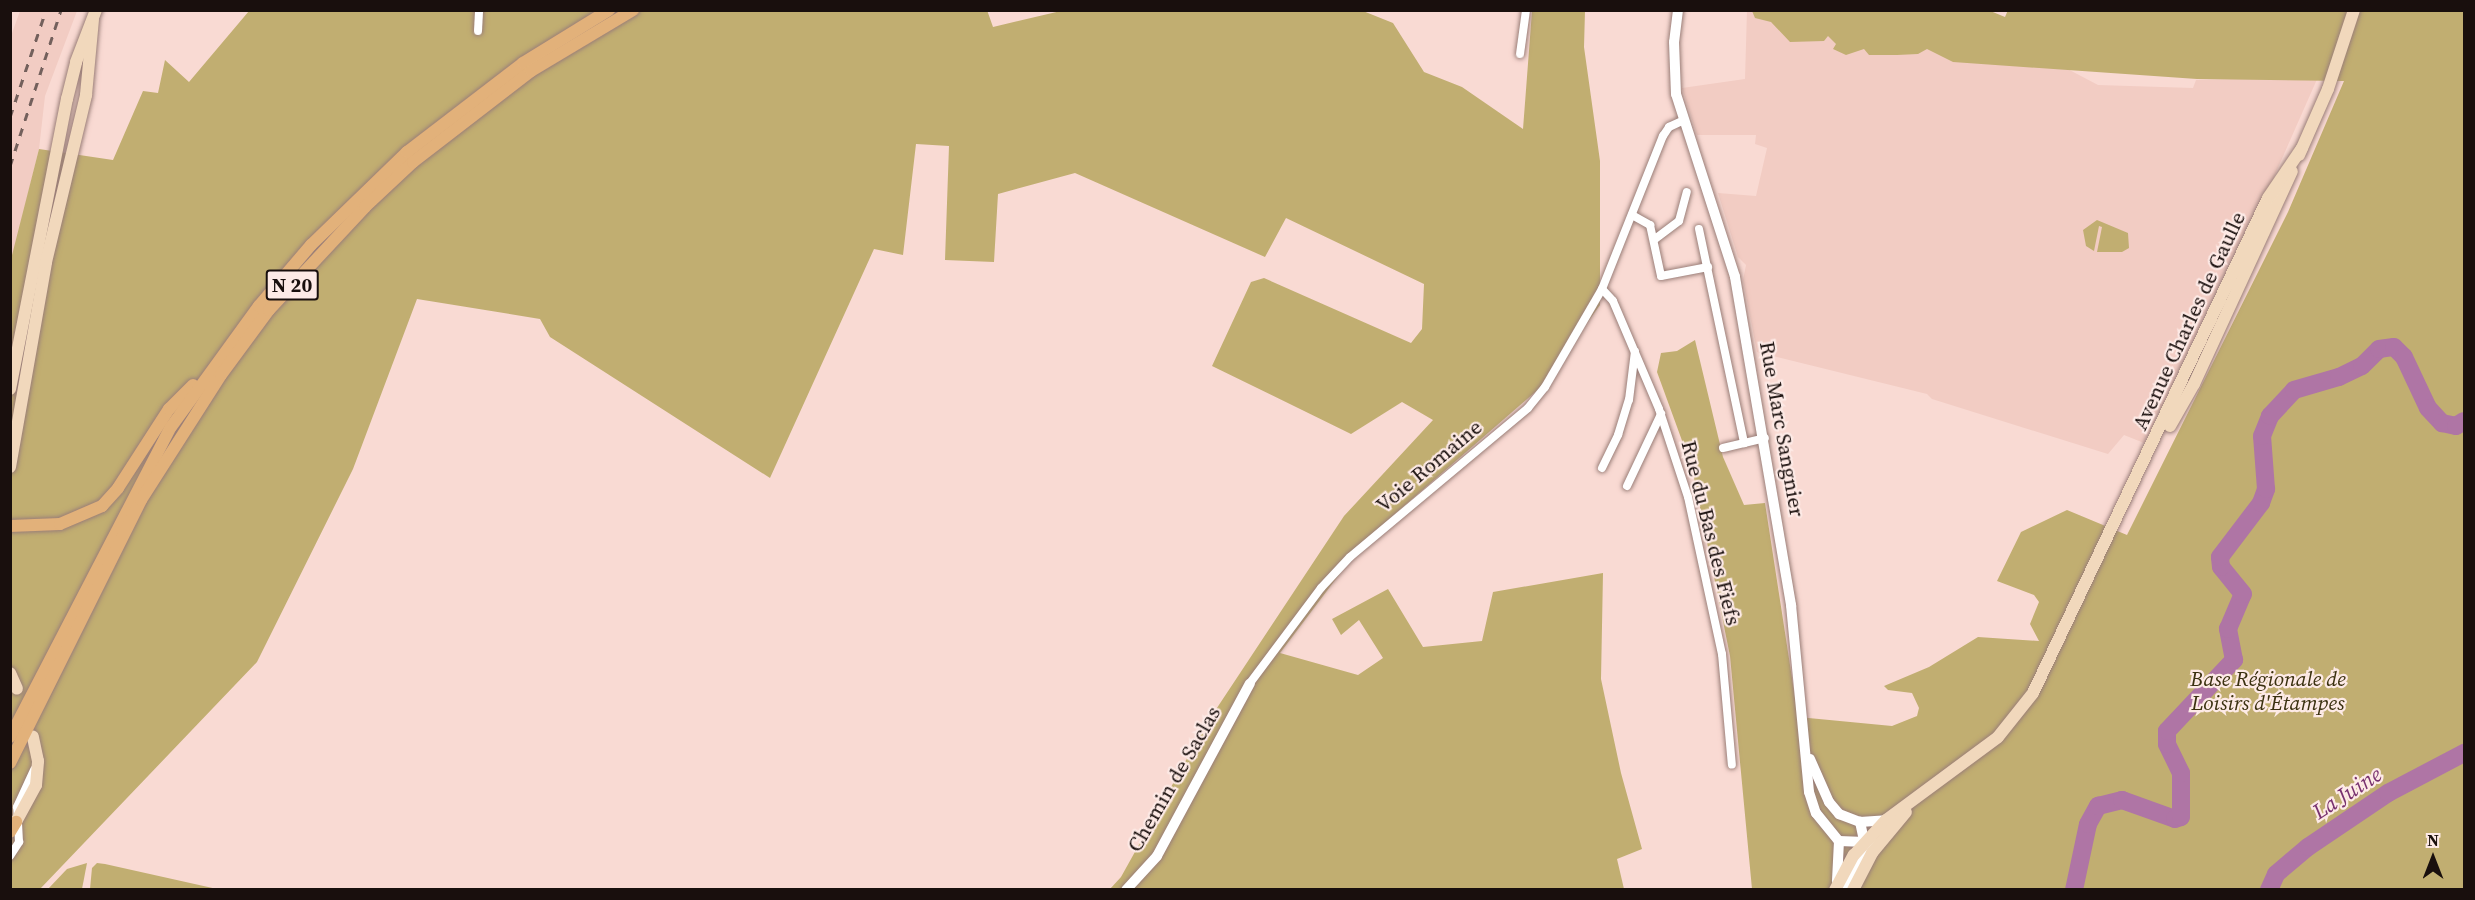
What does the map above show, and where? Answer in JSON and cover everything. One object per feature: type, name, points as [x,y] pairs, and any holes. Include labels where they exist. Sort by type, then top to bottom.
[{"type":"main road","name":"N 20","points":[[10,737],[139,484],[171,428],[214,366],[311,245],[407,152],[524,63],[609,10]]},
{"type":"main road","name":"N 20","points":[[10,763],[141,500],[221,375],[269,310],[365,207],[413,162],[531,71],[633,10]]},
{"type":"main road","name":"Avenue Charles de Gaulle","points":[[1913,804],[1998,738],[2023,709],[2120,515],[2268,198],[2302,148],[2328,89],[2354,10]]},
{"type":"main road","points":[[10,389],[76,63],[94,15]]},
{"type":"main road","points":[[10,467],[46,262],[86,95],[94,15]]},
{"type":"main road","points":[[76,63],[89,64]]},
{"type":"main road","points":[[10,526],[60,524],[102,506],[118,488],[169,409],[214,366]]},
{"type":"main road","points":[[10,673],[17,689]]},
{"type":"main road","points":[[13,827],[36,785],[38,761],[33,737]]},
{"type":"main road","points":[[1839,888],[1865,842],[1886,820],[1913,804]]},
{"type":"main road","points":[[1853,890],[1882,841],[1913,804]]},
{"type":"street","points":[[478,30],[479,10]]},
{"type":"street","points":[[1520,54],[1526,10]]},
{"type":"street","name":"Rue Marc Sangnier","points":[[1678,10],[1674,42],[1676,94],[1682,121],[1697,154],[1735,277],[1765,438],[1791,605],[1809,792],[1816,813],[1839,841]]},
{"type":"street","points":[[1682,121],[1669,127],[1663,136],[1632,215],[1650,225],[1655,239],[1661,276],[1708,267]]},
{"type":"street","points":[[1655,239],[1679,221],[1687,192]]},
{"type":"street","name":"Voie Romaine","points":[[1250,683],[1321,588],[1350,557],[1528,408],[1562,362],[1602,289],[1632,215]]},
{"type":"street","points":[[1699,229],[1744,443]]},
{"type":"street","name":"Rue du Bas des Fiefs","points":[[1602,289],[1613,301],[1635,351],[1661,414],[1688,497],[1722,654],[1732,765]]},
{"type":"street","points":[[1602,468],[1618,435],[1629,400],[1635,351]]},
{"type":"street","points":[[1627,486],[1661,414]]},
{"type":"street","points":[[1723,448],[1765,438]]},
{"type":"street","name":"Chemin de Saclas","points":[[1126,890],[1157,856],[1250,683]]},
{"type":"street","name":"Rue Marc Sangnier","points":[[1807,753],[1829,802],[1839,814],[1860,822]]},
{"type":"street","points":[[1865,842],[1860,822],[1886,820]]},
{"type":"street","points":[[10,856],[19,842],[13,827]]},
{"type":"street","points":[[1839,888],[1839,841],[1882,841]]},
{"type":"shaded area","points":[[1747,10],[1937,11],[2001,34],[2098,85],[2193,88],[2196,80],[2318,77],[2273,179],[2144,443],[2124,435],[2108,454],[1932,399],[1927,394],[1757,352],[1743,280],[1746,265],[1738,257],[1718,193],[1756,196],[1767,148],[1755,144],[1756,135],[1697,135],[1682,88],[1745,79]]},
{"type":"shaded area","points":[[20,11],[77,11],[45,96],[39,149],[11,263],[11,36]]},
{"type":"green space","points":[[987,10],[993,27],[1065,10],[1363,11],[1393,23],[1424,72],[1462,87],[1523,129],[1532,11],[1585,11],[1584,47],[1600,161],[1600,305],[1541,387],[1366,539],[1280,653],[1358,675],[1383,658],[1359,620],[1341,635],[1332,619],[1388,589],[1423,647],[1482,641],[1493,592],[1603,573],[1601,679],[1621,773],[1642,849],[1617,859],[1624,889],[1110,889],[1121,877],[1205,726],[1344,516],[1433,420],[1402,402],[1351,434],[1212,366],[1251,282],[1264,278],[1411,343],[1422,329],[1424,284],[1286,218],[1265,257],[1075,173],[998,194],[994,262],[945,260],[949,146],[916,144],[903,255],[874,249],[770,478],[550,337],[540,319],[417,299],[353,469],[257,662],[40,889],[11,890],[10,263],[39,149],[113,160],[143,91],[158,93],[165,60],[189,82],[249,11]]},
{"type":"green space","name":"Base Régionale de Loisirs d'Étampes","points":[[1988,10],[2005,17],[2008,10],[2464,11],[2464,889],[1752,889],[1730,656],[1692,468],[1657,372],[1661,353],[1677,351],[1695,340],[1723,457],[1744,505],[1765,503],[1798,717],[1892,726],[1917,716],[1919,708],[1912,693],[1888,690],[1884,686],[1929,667],[1978,637],[2039,641],[2030,624],[2039,602],[2034,595],[1997,581],[2021,532],[2067,510],[2127,535],[2288,212],[2344,81],[2197,79],[1953,62],[1927,49],[1918,54],[1869,55],[1864,49],[1846,55],[1833,49],[1836,44],[1828,36],[1824,41],[1790,42],[1771,22],[1755,18],[1752,11]]},
{"type":"green space","points":[[2097,220],[2128,233],[2129,248],[2122,252],[2097,252],[2102,227],[2099,226],[2094,251],[2086,246],[2083,230]]},
{"type":"green space","points":[[87,863],[82,889],[48,889],[67,869]]},
{"type":"green space","points":[[97,863],[217,889],[90,889],[92,868]]},
{"type":"waterway","points":[[2074,890],[2088,824],[2098,806],[2122,800],[2175,819],[2181,817],[2181,773],[2167,744],[2167,731],[2234,660],[2228,629],[2243,594],[2221,567],[2220,557],[2261,503],[2266,489],[2262,436],[2270,416],[2294,390],[2339,377],[2362,366],[2379,349],[2394,347],[2404,357],[2428,408],[2442,423],[2456,426],[2464,421]]},
{"type":"waterway","name":"La Juine","points":[[2269,890],[2276,874],[2308,847],[2388,793],[2464,753]]},
{"type":"railway","points":[[10,117],[46,10]]},
{"type":"railway","points":[[10,166],[61,10]]}]
